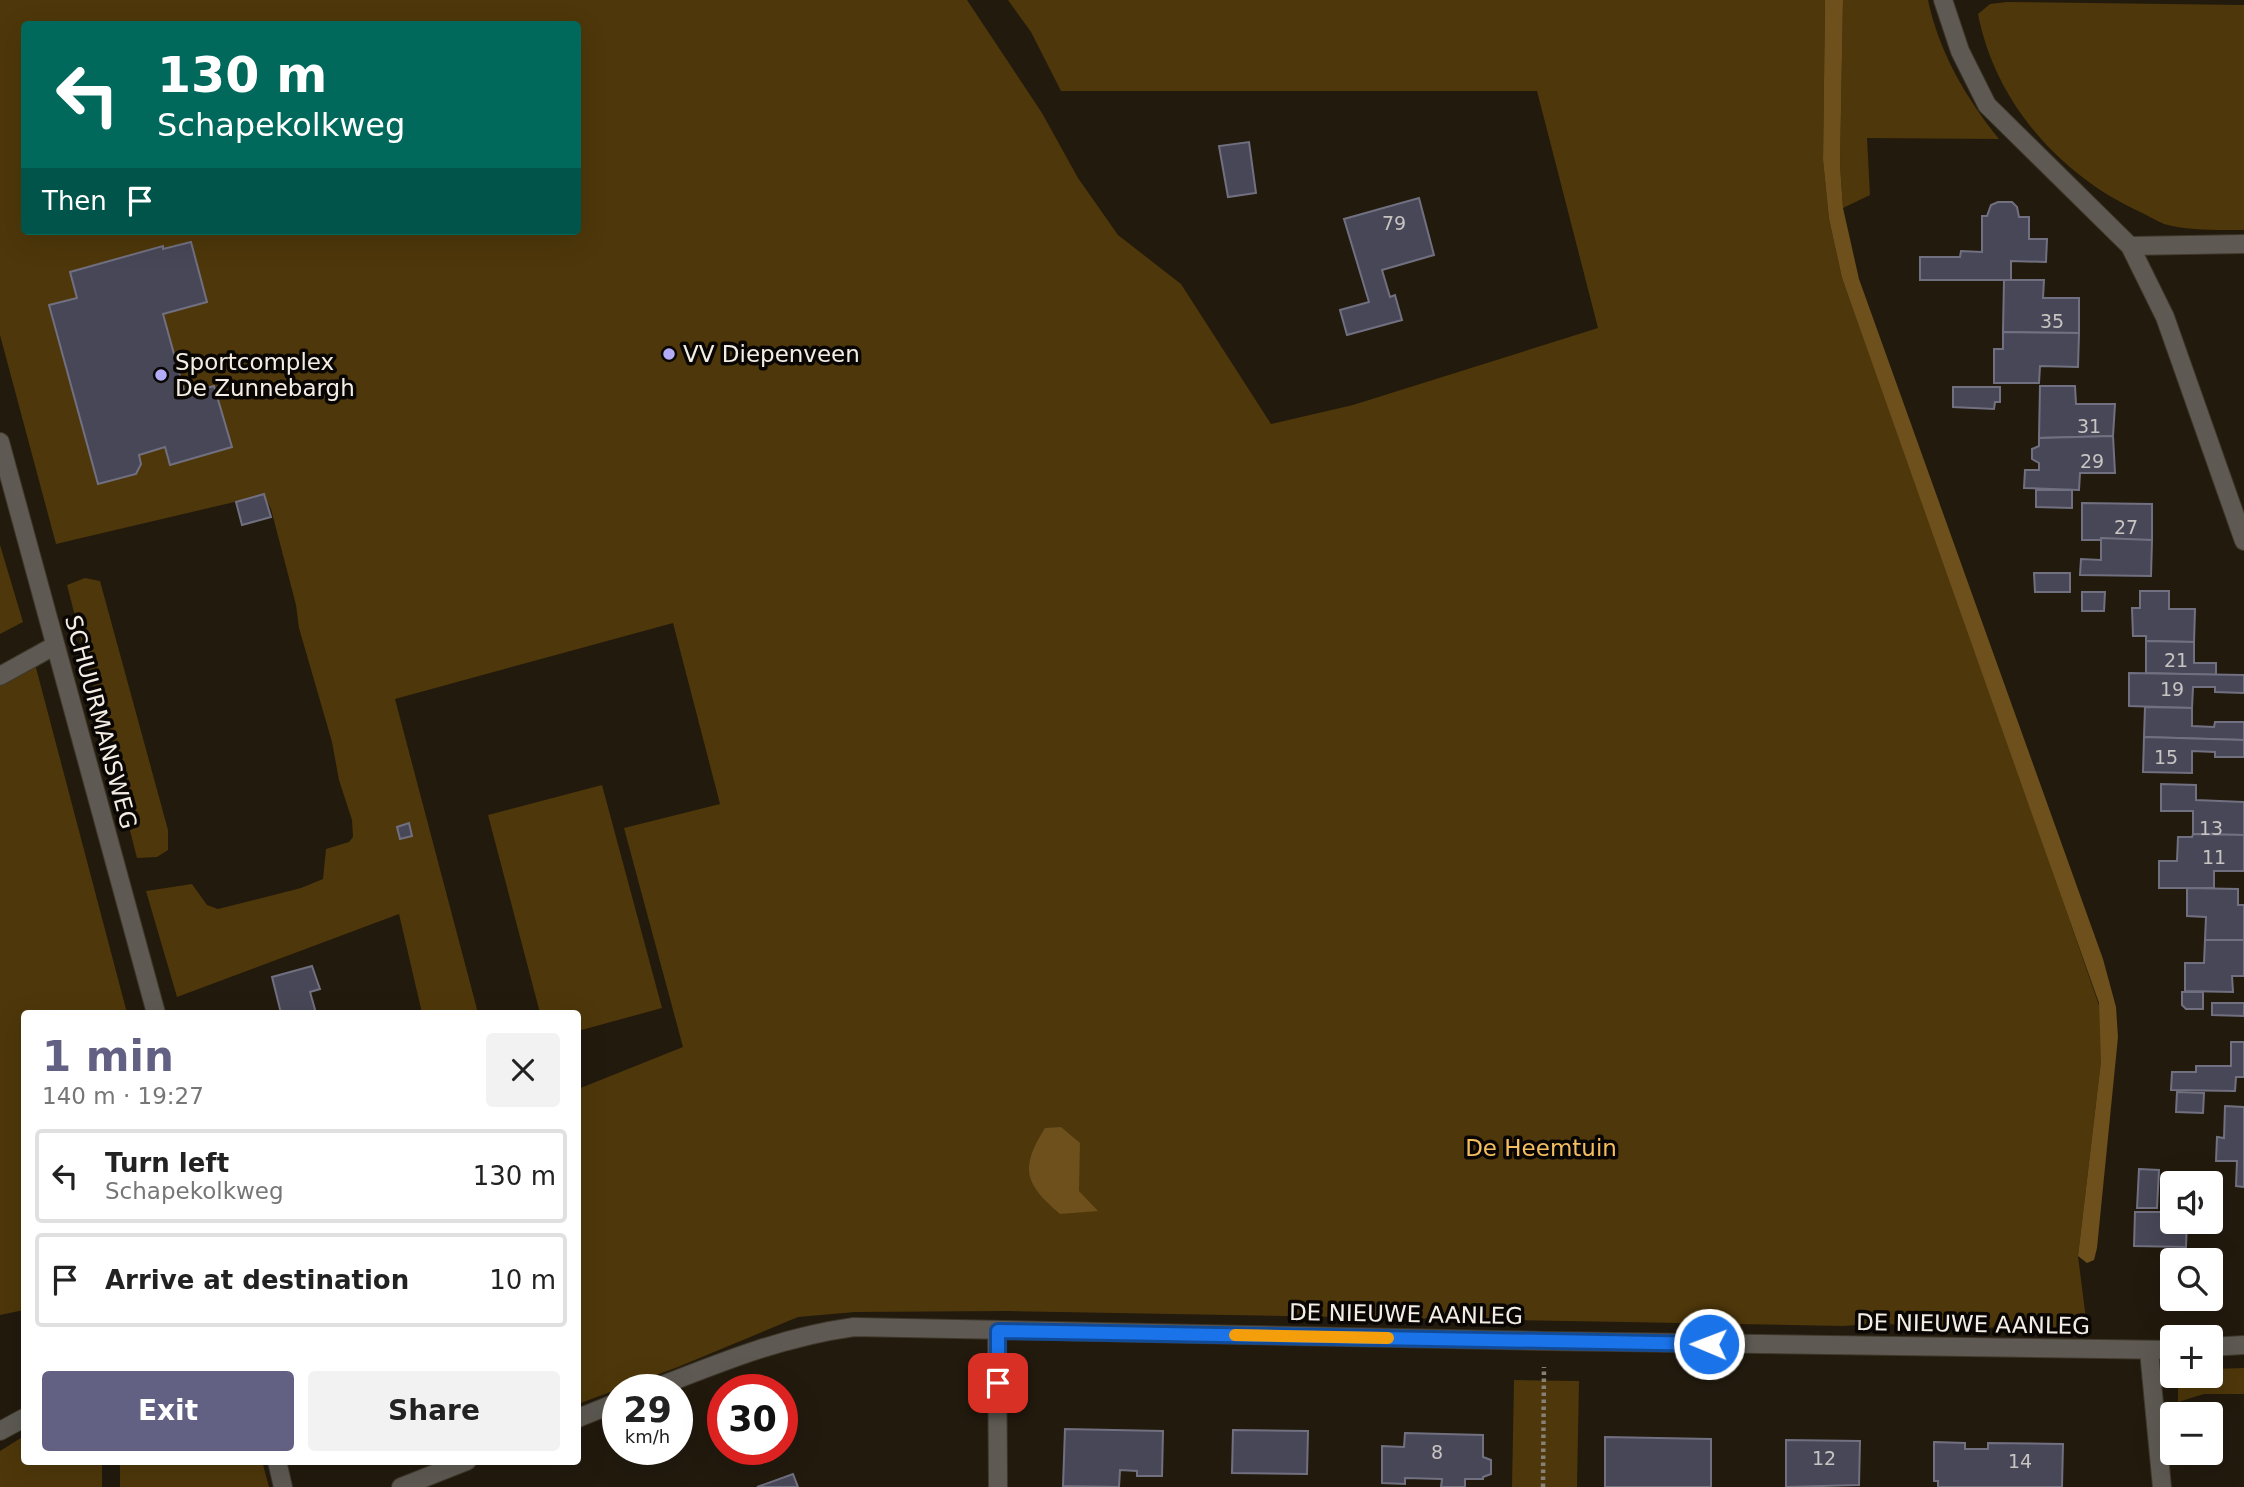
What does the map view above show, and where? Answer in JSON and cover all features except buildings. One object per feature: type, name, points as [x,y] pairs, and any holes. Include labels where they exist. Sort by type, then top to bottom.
[{"type":"street","points":[[1943,0],[1960,51],[1987,105],[2130,246],[2165,317],[2244,541]]},
{"type":"street","points":[[2130,246],[2244,244]]},
{"type":"street","name":"SCHUURMANSWEG","points":[[0,442],[155,1010]]},
{"type":"street","points":[[0,676],[54,646]]},
{"type":"street","name":"DE NIEUWE AANLEG","points":[[691,1374],[767,1344],[810,1333],[854,1327],[2160,1351]]},
{"type":"street","points":[[998,1331],[998,1487]]},
{"type":"street","points":[[2223,1347],[2244,1345]]},
{"type":"street","points":[[2149,1351],[2162,1487]]},
{"type":"street","points":[[581,1417],[602,1408]]},
{"type":"street","points":[[0,1431],[21,1420]]},
{"type":"street","points":[[278,1465],[283,1487]]},
{"type":"street","points":[[401,1487],[457,1465]]},
{"type":"path","points":[[1543,1487],[1545,1341]]},
{"type":"green space","name":"De Heemtuin","points":[[0,0],[967,0],[1042,113],[1078,178],[1118,235],[1181,284],[1271,424],[1353,405],[1598,328],[1537,91],[1061,91],[1031,32],[1008,0],[1825,0],[1823,160],[1829,219],[1842,278],[1970,632],[2102,1014],[2101,1061],[2078,1256],[2087,1327],[1910,1328],[1886,1323],[1843,1326],[1009,1311],[855,1312],[798,1317],[659,1374],[602,1374],[602,1395],[581,1403],[581,1088],[683,1047],[624,828],[720,804],[673,623],[395,699],[477,1010],[421,1010],[399,914],[177,997],[146,891],[192,884],[207,905],[218,909],[301,888],[323,879],[326,849],[349,842],[353,837],[352,820],[339,780],[332,742],[299,628],[296,605],[271,509],[264,495],[56,544],[0,335]]},
{"type":"green space","points":[[1843,0],[1928,0],[1939,38],[1955,74],[1999,139],[1867,138],[1870,195],[1843,208],[1840,165]]},
{"type":"green space","points":[[1990,4],[2244,5],[2244,230],[2193,229],[2164,224],[2107,194],[2080,176],[2056,154],[2015,104],[1986,46],[1978,14]]},
{"type":"green space","points":[[0,545],[23,622],[0,634]]},
{"type":"green space","points":[[85,578],[100,581],[168,830],[168,850],[157,857],[137,858],[67,585]]},
{"type":"green space","points":[[35,664],[126,1010],[21,1010],[21,1311],[0,1315],[0,683]]},
{"type":"green space","points":[[602,785],[662,1008],[581,1030],[581,1010],[539,1010],[488,815]]},
{"type":"green space","points":[[2244,1368],[2244,1394],[2204,1394],[2178,1402],[2178,1388],[2223,1388],[2223,1369]]},
{"type":"green space","points":[[1514,1380],[1579,1381],[1577,1487],[1512,1487]]},
{"type":"green space","points":[[21,1438],[21,1465],[102,1465],[102,1487],[0,1487],[0,1451]]},
{"type":"green space","points":[[120,1465],[263,1465],[269,1487],[120,1487]]},
{"type":"shaded area","points":[[1825,0],[1843,0],[1840,165],[1843,208],[1859,279],[2103,959],[2116,1007],[2118,1037],[2097,1248],[2094,1260],[2087,1263],[2078,1256],[2101,1061],[2099,1003],[1842,278],[1829,219],[1823,160]]},
{"type":"shaded area","points":[[1061,1127],[1080,1143],[1079,1191],[1098,1211],[1060,1214],[1039,1194],[1033,1184],[1029,1165],[1037,1142],[1045,1128]]},
{"type":"slow traffic","points":[[1235,1335],[1388,1338]]},
{"type":"place","name":"VV Diepenveen","points":[[669,354]]},
{"type":"place","name":"Sportcomplex De Zunnebargh","points":[[161,375]]},
{"type":"route","points":[[998,1383],[998,1331],[1709,1344]]}]
